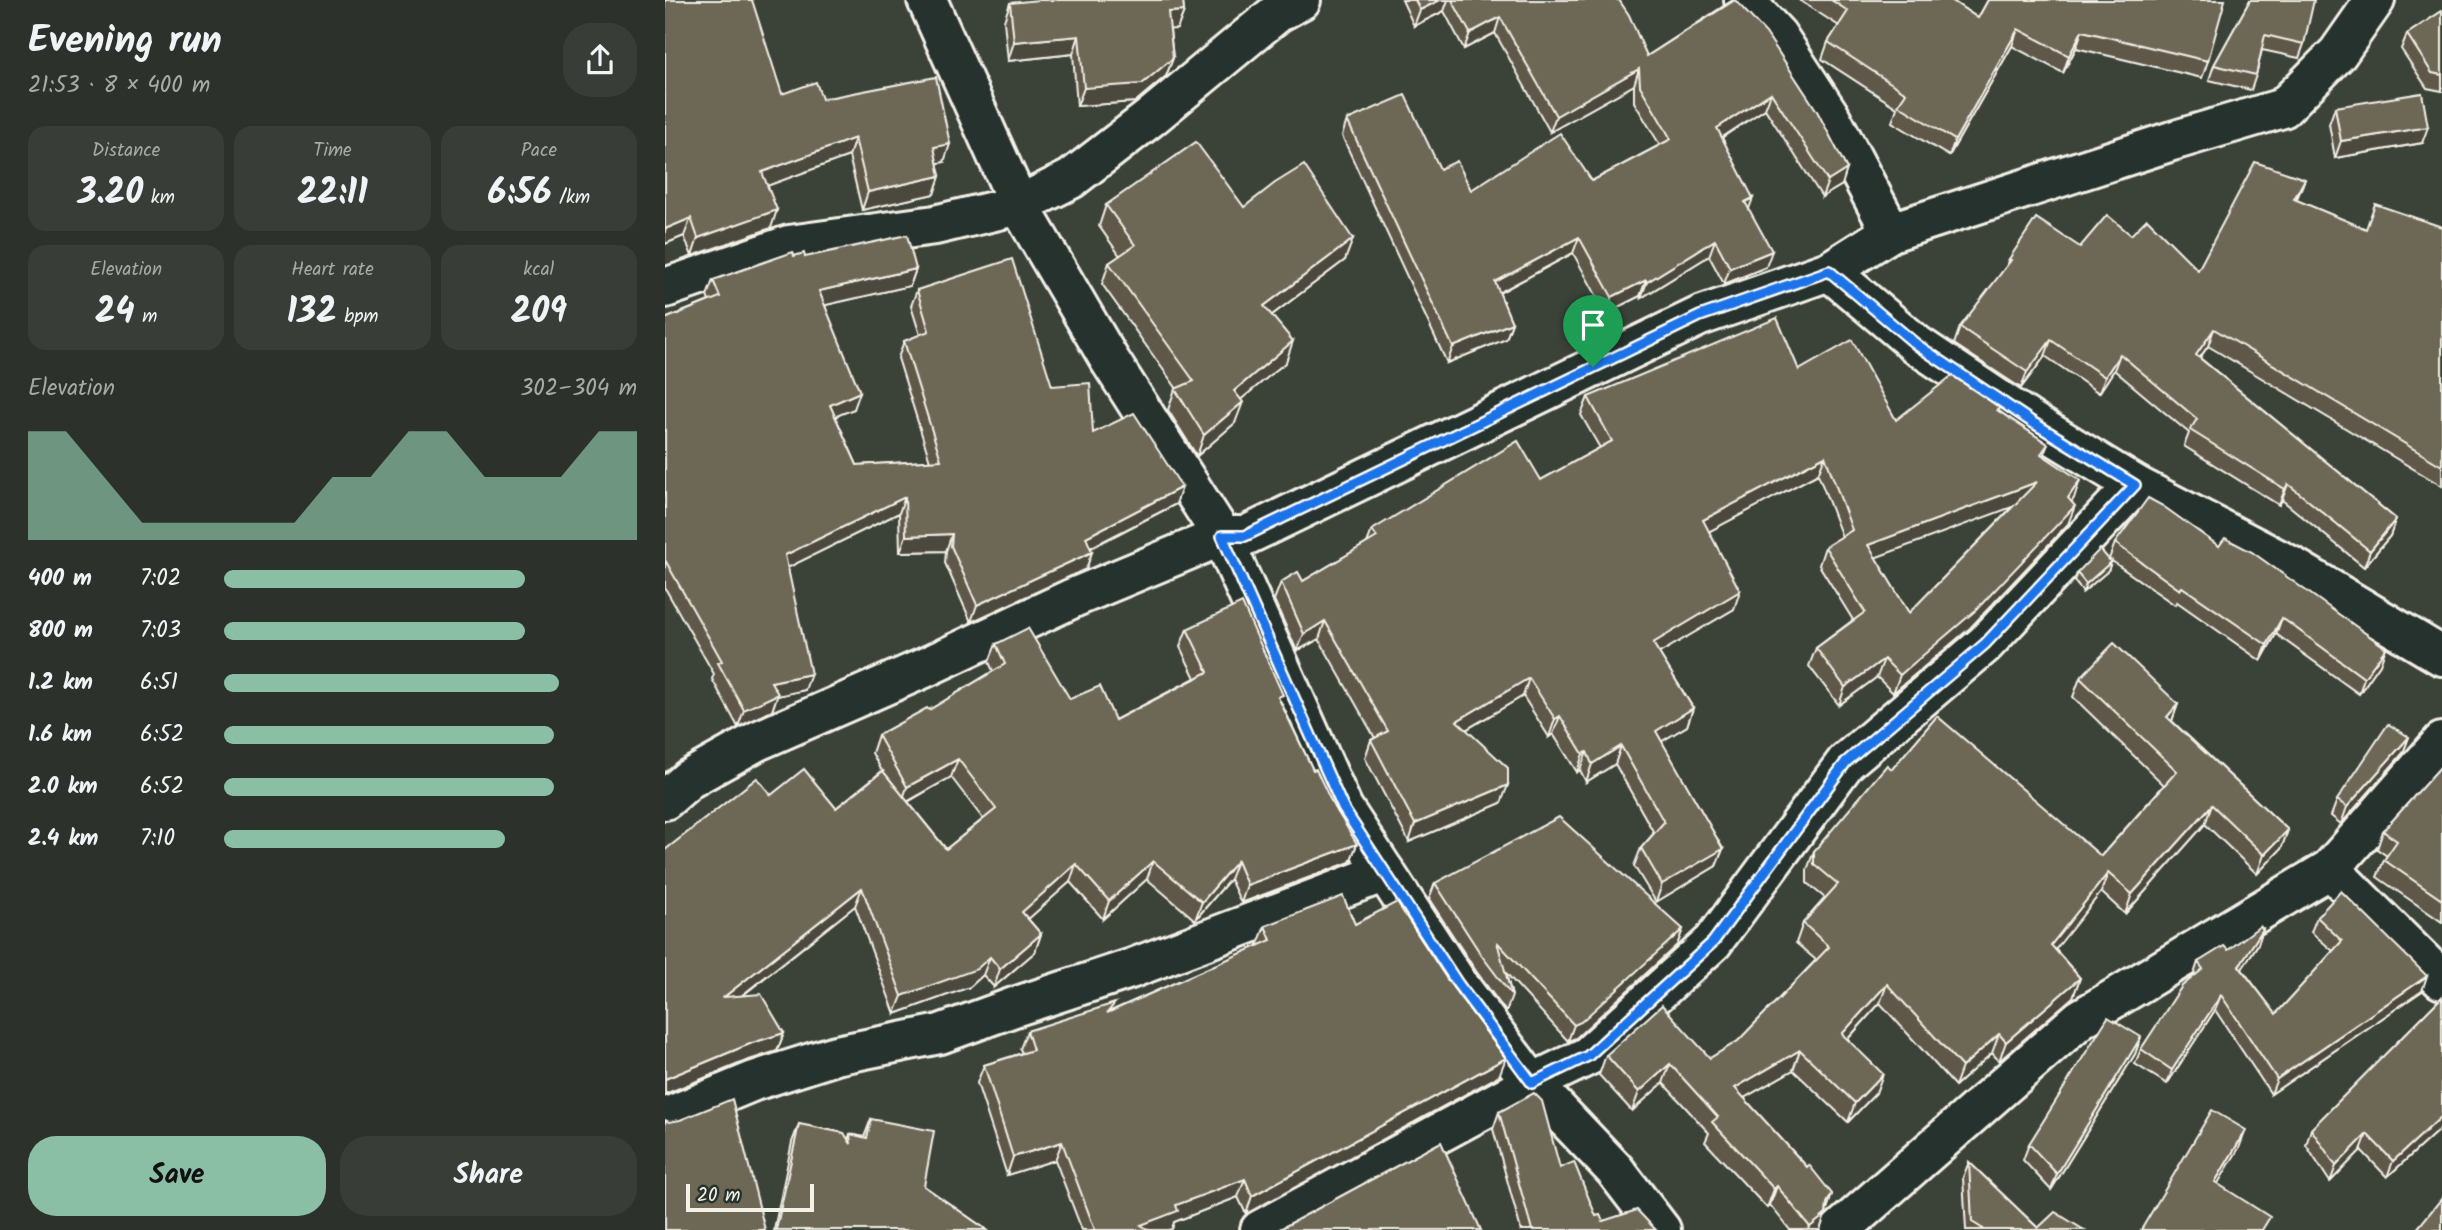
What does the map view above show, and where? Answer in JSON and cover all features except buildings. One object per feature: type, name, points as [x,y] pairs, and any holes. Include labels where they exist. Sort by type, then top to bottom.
[{"type":"street","points":[[927,0],[1019,205],[1109,359],[1222,536],[1343,808],[1458,984],[1532,1083],[1615,1170],[1661,1230]]},
{"type":"street","points":[[665,288],[789,244],[935,225],[1019,205],[1071,179],[1277,13],[1301,0]]},
{"type":"street","points":[[1744,0],[1777,35],[1830,116],[1891,232]]},
{"type":"street","points":[[665,800],[689,779],[757,741],[924,668],[1073,598],[1222,536],[1245,536],[1700,316],[1829,271],[1891,232],[2283,108],[2338,53],[2375,0]]},
{"type":"street","points":[[1829,271],[1917,345],[2032,422],[2135,485],[2293,567],[2442,656]]},
{"type":"street","points":[[1260,1230],[1532,1083],[1588,1056],[1713,942],[1846,762],[1985,644],[2135,485]]},
{"type":"street","points":[[1840,1230],[2080,1019],[2330,869],[2442,741]]},
{"type":"street","points":[[2330,869],[2442,981]]},
{"type":"street","points":[[665,1118],[754,1081],[836,1055],[940,1034],[1130,969],[1385,872]]},
{"type":"route","points":[[1829,271],[1917,345],[2032,422],[2135,485],[1985,644],[1846,762],[1713,942],[1588,1056],[1532,1083],[1458,984],[1343,808],[1222,536],[1245,536],[1593,367],[1700,316],[1829,271]]}]
